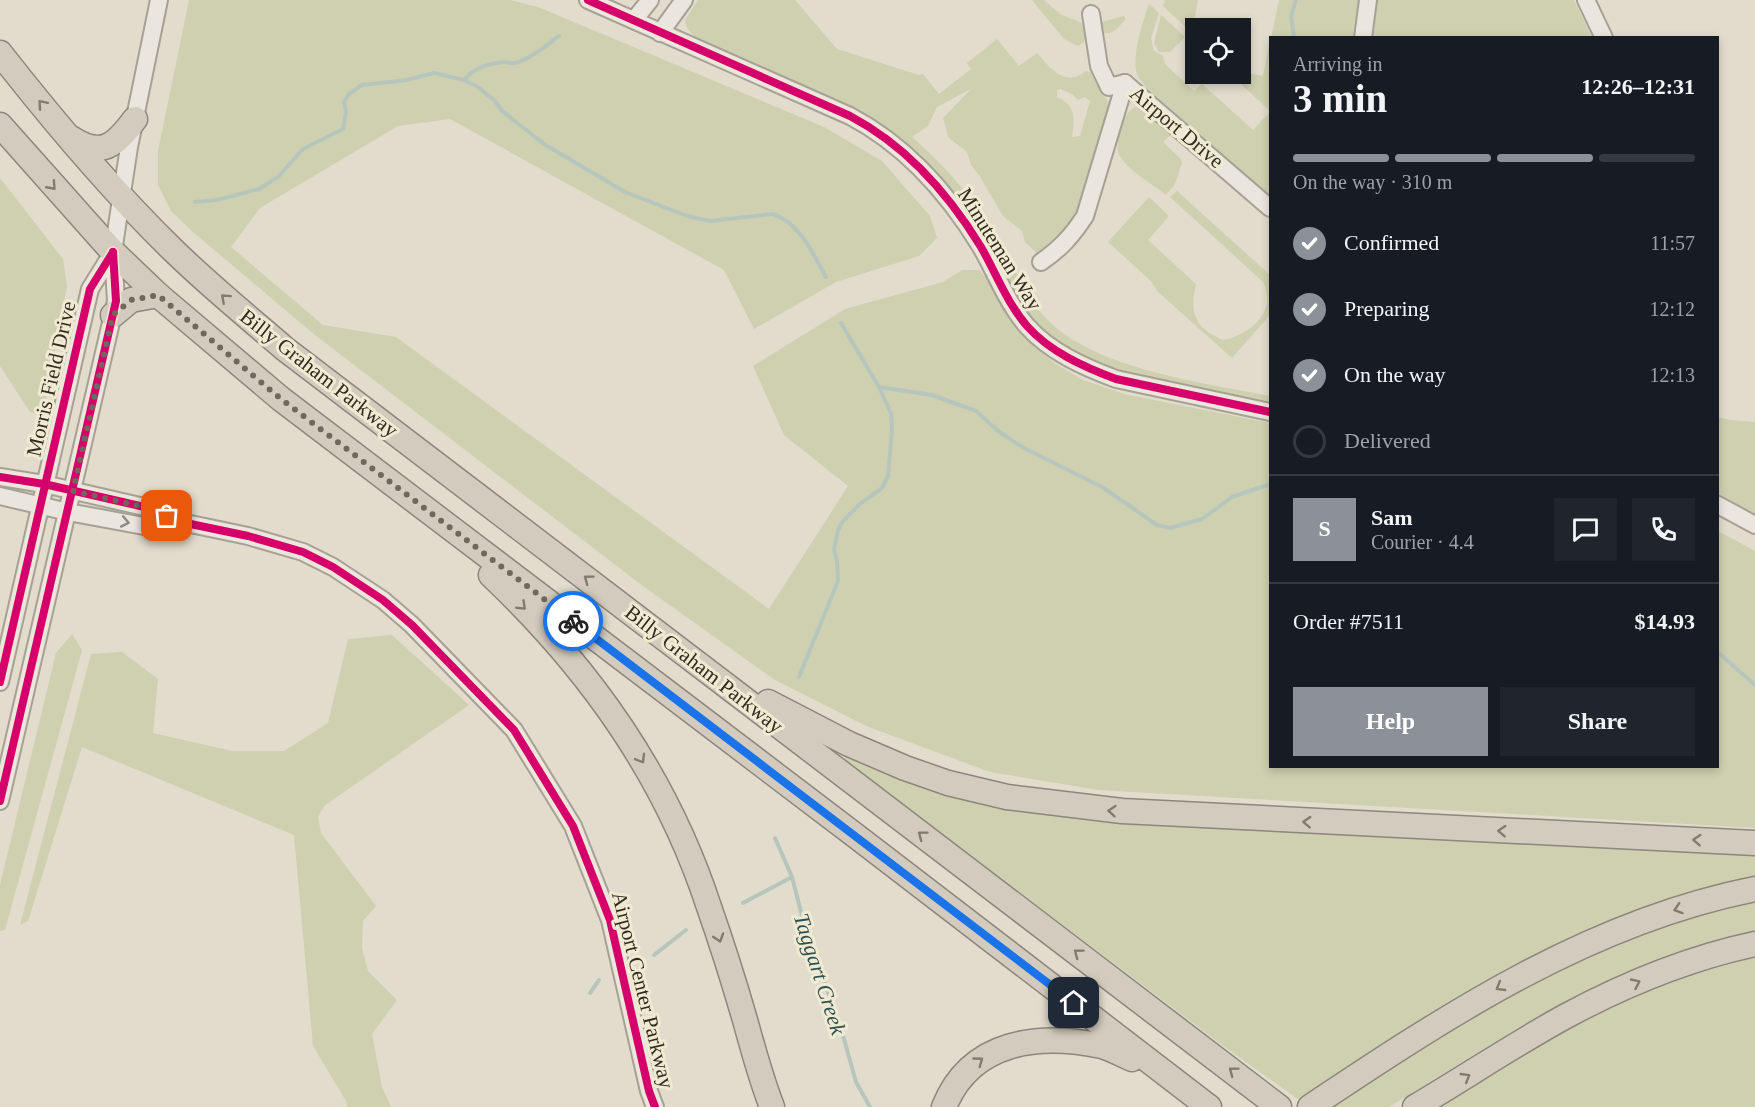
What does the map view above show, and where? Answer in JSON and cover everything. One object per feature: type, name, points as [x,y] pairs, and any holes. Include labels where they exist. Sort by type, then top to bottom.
[{"type":"highway","name":"Billy Graham Parkway","points":[[0,53],[70,137],[174,252],[285,349],[1279,1107]]},
{"type":"highway","points":[[70,137],[85,147],[95,149],[109,146],[122,136],[135,119]]},
{"type":"highway","name":"Billy Graham Parkway","points":[[0,125],[113,252],[158,295],[281,399],[1209,1107]]},
{"type":"highway","points":[[113,315],[131,300],[158,295]]},
{"type":"highway","points":[[404,493],[539,621],[583,673],[642,760],[680,835],[709,904],[772,1107]]},
{"type":"highway","points":[[635,615],[781,710],[830,735],[905,768],[948,783],[1007,797],[1122,812],[1755,843]]},
{"type":"highway","points":[[1310,1107],[1469,1005],[1554,958],[1652,918],[1699,902],[1755,889]]},
{"type":"highway","points":[[1416,1107],[1568,1015],[1645,979],[1707,957],[1755,944]]},
{"type":"highway","points":[[944,1107],[960,1078],[973,1064],[1006,1047],[1028,1041],[1050,1040],[1104,1047],[1164,1073]]},
{"type":"street","name":"Morris Field Drive","points":[[0,801],[116,301],[113,252],[135,119],[159,0]]},
{"type":"street","name":"Minuteman Way","points":[[588,0],[850,116],[895,144],[938,186],[957,211],[981,247],[1015,310],[1027,326],[1058,352],[1116,379],[1269,412]]},
{"type":"street","points":[[634,20],[650,0]]},
{"type":"street","points":[[660,33],[684,0]]},
{"type":"street","points":[[1363,36],[1368,0]]},
{"type":"street","points":[[1586,0],[1603,36]]},
{"type":"street","name":"Airport Drive","points":[[1091,14],[1099,66],[1109,87],[1125,82],[1269,207]]},
{"type":"street","points":[[1041,262],[1058,251],[1085,216],[1125,82]]},
{"type":"street","name":"Morris Field Drive","points":[[0,682],[90,289],[113,252]]},
{"type":"street","name":"Airport Center Parkway","points":[[0,477],[44,484],[153,509],[181,522],[248,536],[303,552],[333,567],[382,600],[412,626],[514,730],[573,826],[610,920],[655,1107]]},
{"type":"street","name":"Airport Center Parkway","points":[[0,496],[39,506],[149,527],[181,522]]},
{"type":"street","points":[[1719,506],[1755,525]]},
{"type":"green space","points":[[189,0],[510,0],[538,7],[824,127],[882,161],[930,216],[937,238],[919,256],[836,282],[754,329],[724,270],[450,119],[398,126],[260,208],[231,247],[323,325],[396,337],[769,609],[848,486],[784,435],[753,366],[845,309],[943,282],[962,270],[979,270],[1009,316],[1030,342],[1054,363],[1083,380],[1124,394],[1269,423],[1269,768],[1719,768],[1719,532],[1755,551],[1755,828],[1099,790],[990,772],[866,726],[775,680],[643,586],[315,335],[171,211],[158,185],[158,151]]},
{"type":"green space","points":[[698,0],[795,0],[837,49],[919,75],[923,74],[939,94],[971,69],[967,63],[997,39],[1019,66],[1037,53],[1053,70],[1065,77],[1090,72],[1109,104],[1093,165],[1086,188],[1066,229],[1053,244],[1038,254],[1025,242],[1022,231],[1003,216],[971,165],[967,152],[948,137],[943,118],[971,89],[937,107],[928,126],[912,137],[937,160],[971,199],[1004,250],[1036,307],[1063,333],[1088,348],[1149,370],[1181,379],[1269,396],[1269,405],[1111,368],[1092,361],[1056,341],[1023,308],[940,177],[904,142],[883,125],[854,110],[693,39],[694,36],[687,28],[685,20]],"holes":[[[1057,90],[1072,94],[1078,100],[1085,97],[1090,101],[1080,136],[1072,137],[1073,113],[1068,104],[1057,97]]]},
{"type":"green space","points":[[1032,0],[1044,0],[1060,14],[1082,23],[1087,34],[1084,42],[1078,46],[1064,39]]},
{"type":"green space","points":[[1165,0],[1198,0],[1195,18],[1185,18],[1185,26],[1163,6]]},
{"type":"green space","points":[[1279,0],[1360,0],[1356,36],[1271,36]]},
{"type":"green space","points":[[1376,0],[1574,0],[1592,36],[1373,36],[1373,13]]},
{"type":"green space","points":[[1149,4],[1159,13],[1151,38],[1154,51],[1163,56],[1165,64],[1185,84],[1194,91],[1202,84],[1253,130],[1269,113],[1269,196],[1153,95],[1138,76],[1136,50]]},
{"type":"green space","points":[[1161,15],[1185,37],[1170,52],[1159,52],[1154,43]]},
{"type":"green space","points":[[1123,16],[1125,20],[1116,29],[1111,33],[1104,33],[1102,22]]},
{"type":"green space","points":[[1269,44],[1269,110],[1241,84],[1251,84],[1251,74],[1263,76]]},
{"type":"green space","points":[[1135,107],[1143,108],[1174,132],[1163,142],[1181,159],[1182,163],[1175,184],[1166,195],[1128,166],[1119,154],[1118,142],[1121,126],[1127,114]]},
{"type":"green space","points":[[0,178],[63,259],[67,286],[43,415],[30,412],[0,366]]},
{"type":"green space","points":[[1177,191],[1269,274],[1269,316],[1232,358],[1157,291],[1151,281],[1108,242],[1149,197],[1169,216],[1148,240],[1196,284],[1193,303],[1200,325],[1223,340],[1243,333],[1259,320],[1264,312],[1267,293],[1263,282],[1170,197]]},
{"type":"green space","points":[[1719,417],[1755,422],[1755,517],[1719,498]]},
{"type":"green space","points":[[72,634],[82,650],[5,930],[0,931],[0,885],[56,653]]},
{"type":"green space","points":[[392,635],[469,705],[324,806],[318,817],[321,833],[376,906],[363,921],[362,948],[368,971],[397,1000],[372,1034],[382,1087],[391,1107],[347,1107],[346,1101],[313,1046],[294,835],[82,747],[28,921],[20,925],[91,654],[122,652],[158,679],[153,733],[232,751],[284,751],[328,723],[348,639]]},
{"type":"green space","points":[[850,751],[946,790],[1755,852],[1755,881],[1696,896],[1302,1102],[1222,1045],[844,759]]},
{"type":"green space","points":[[1755,896],[1755,934],[1598,987],[1555,1007],[1389,1107],[1327,1107],[1473,1012],[1616,940]]},
{"type":"green space","points":[[1755,957],[1755,1107],[1430,1107],[1535,1042],[1653,986]]},
{"type":"waterway","points":[[1294,36],[1291,16],[1296,0]]},
{"type":"waterway","points":[[464,80],[477,69],[488,65],[521,61],[559,36]]},
{"type":"waterway","name":"Taggart Creek","points":[[195,202],[217,200],[259,189],[278,177],[303,149],[343,129],[346,112],[344,102],[349,94],[362,85],[407,80],[434,73],[464,80],[478,87],[495,101],[502,111],[544,144],[625,192],[687,216],[710,221],[773,214],[782,218],[791,224],[805,240],[826,277]]},
{"type":"waterway","name":"Taggart Creek","points":[[799,677],[838,581],[834,550],[838,530],[843,521],[861,503],[882,488],[888,476],[892,430],[891,413],[879,387],[841,323]]},
{"type":"waterway","points":[[879,387],[932,395],[976,411],[998,431],[1022,447],[1102,487],[1157,525],[1170,528],[1202,519],[1232,497],[1269,484]]},
{"type":"waterway","points":[[1719,654],[1755,685]]},
{"type":"waterway","name":"Taggart Creek","points":[[775,838],[792,877],[802,916],[844,1039],[856,1082],[870,1107]]},
{"type":"waterway","points":[[743,903],[792,877]]},
{"type":"waterway","points":[[654,955],[686,930]]},
{"type":"waterway","points":[[590,993],[599,980]]},
{"type":"cycle path","points":[[588,0],[850,116],[890,142],[924,172],[955,208],[981,247],[1020,317],[1036,335],[1057,351],[1080,364],[1116,379],[1269,412]]},
{"type":"cycle path","points":[[0,682],[90,289],[113,252]]},
{"type":"cycle path","points":[[0,801],[116,301],[113,252]]},
{"type":"cycle path","points":[[0,477],[44,484],[153,509],[181,522],[248,536],[303,552],[333,567],[383,600],[412,625],[514,730],[573,826],[610,920],[649,1091],[655,1107]]},
{"type":"way so far","points":[[167,516],[153,509],[73,491],[113,315],[131,300],[158,295],[281,399],[573,621]]},
{"type":"route","points":[[573,621],[1074,1003]]}]
